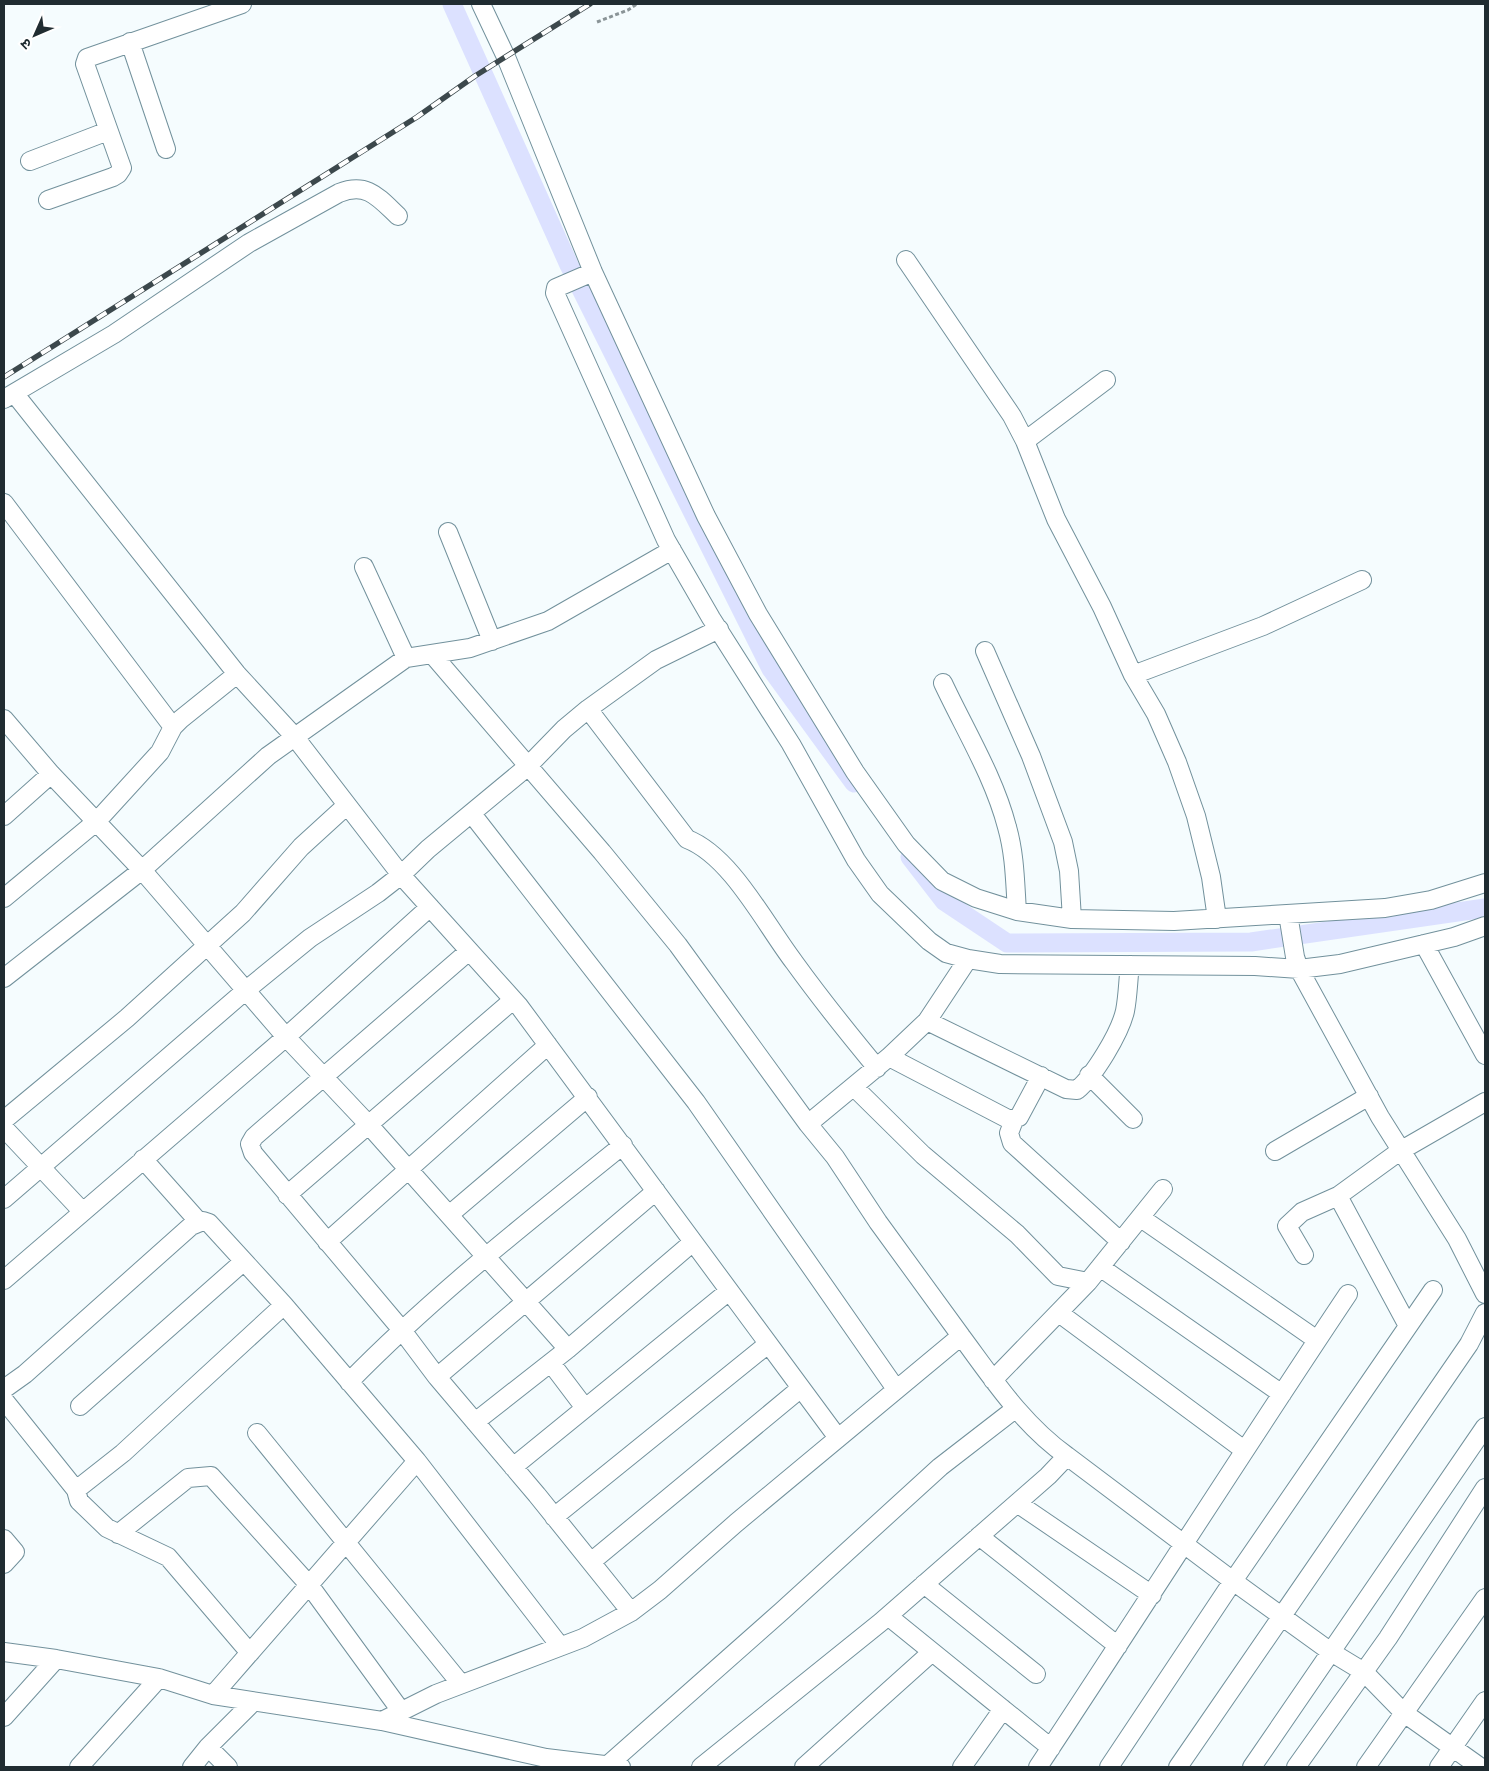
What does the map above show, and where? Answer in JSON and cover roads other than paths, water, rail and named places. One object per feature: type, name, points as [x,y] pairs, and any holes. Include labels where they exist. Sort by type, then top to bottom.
[{"type":"street","points":[[48,200],[113,176],[121,171],[122,168],[85,60],[90,56],[242,4]]},
{"type":"street","points":[[481,4],[506,57],[587,275],[706,516],[758,614],[855,772],[906,844],[942,881],[976,898],[1017,911],[1072,919],[1289,921],[1431,900],[1485,883]]},
{"type":"street","points":[[130,42],[166,149]]},
{"type":"street","points":[[30,161],[108,130]]},
{"type":"street","points":[[398,216],[382,200],[361,188],[351,188],[339,193],[276,226],[114,334],[9,396],[237,674],[294,736],[401,874],[513,1000],[588,1097],[729,1292],[838,1438]]},
{"type":"street","points":[[906,260],[1012,416],[1025,441],[1056,519],[1102,607],[1133,675],[1156,714],[1196,816],[1211,877],[1217,919]]},
{"type":"street","points":[[587,275],[559,286],[554,294],[672,550],[791,744],[840,835],[880,894],[929,941],[946,953],[968,959],[1027,966],[1340,964],[1424,944],[1485,926]]},
{"type":"street","points":[[1025,441],[1106,380]]},
{"type":"street","points":[[4,503],[174,727]]},
{"type":"street","points":[[448,532],[492,641]]},
{"type":"street","points":[[4,978],[142,870],[268,756],[406,658],[470,648],[548,621],[672,550]]},
{"type":"street","points":[[364,567],[406,658]]},
{"type":"street","points":[[1133,675],[1263,626],[1362,580]]},
{"type":"street","points":[[4,1199],[245,991],[310,938],[378,893],[401,874],[428,849],[527,767],[564,729],[588,709],[656,660],[719,629]]},
{"type":"street","points":[[985,651],[1031,756],[1063,842],[1069,871],[1072,919]]},
{"type":"street","points":[[432,654],[527,767],[602,852],[678,945],[808,1124],[835,1157],[878,1222],[1015,1409],[1048,1442],[1233,1581],[1331,1652],[1364,1672],[1404,1713],[1480,1767]]},
{"type":"street","points":[[4,898],[97,821],[160,752],[174,727],[237,674]]},
{"type":"street","points":[[943,683],[997,796],[1005,819],[1013,854],[1017,911]]},
{"type":"street","points":[[588,709],[687,839],[703,845],[722,863],[798,968],[883,1063],[1014,1120]]},
{"type":"street","points":[[7,730],[52,774],[142,870],[245,991],[368,1124],[568,1350]]},
{"type":"street","points":[[4,816],[52,774]]},
{"type":"street","points":[[4,1120],[126,1018],[244,913],[301,847],[347,805]]},
{"type":"street","points":[[472,814],[696,1102],[896,1389]]},
{"type":"street","points":[[7,1271],[82,1211],[286,1037],[430,907]]},
{"type":"street","points":[[1289,921],[1297,963],[1400,1151],[1457,1239],[1485,1294]]},
{"type":"street","points":[[1424,944],[1485,1054]]},
{"type":"street","points":[[469,951],[254,1137],[250,1144],[253,1153],[287,1195],[401,1329],[437,1377],[554,1516],[631,1612]]},
{"type":"street","points":[[808,1124],[883,1063],[927,1021],[968,959]]},
{"type":"street","points":[[927,1021],[1073,1091],[1081,1086],[1117,1032],[1125,1012],[1130,965]]},
{"type":"street","points":[[287,1195],[513,1000]]},
{"type":"street","points":[[327,1242],[548,1045]]},
{"type":"street","points":[[1089,1075],[1133,1119]]},
{"type":"street","points":[[1041,1076],[1024,1111],[1014,1120],[1009,1133],[1012,1143],[1121,1242]]},
{"type":"street","points":[[854,1087],[923,1154],[1017,1234],[1058,1276],[1088,1282]]},
{"type":"street","points":[[1275,1151],[1369,1096]]},
{"type":"street","points":[[449,1215],[588,1097]]},
{"type":"street","points":[[1304,1255],[1287,1226],[1302,1212],[1338,1196],[1400,1151],[1485,1102]]},
{"type":"street","points":[[4,1128],[82,1211]]},
{"type":"street","points":[[349,1382],[401,1329],[485,1256],[623,1145]]},
{"type":"street","points":[[143,1158],[199,1222]]},
{"type":"street","points":[[994,1380],[1088,1282],[1163,1189]]},
{"type":"street","points":[[437,1377],[524,1300],[656,1191]]},
{"type":"street","points":[[1338,1196],[1408,1326]]},
{"type":"street","points":[[1141,1218],[1317,1340]]},
{"type":"street","points":[[4,1389],[25,1374],[191,1226],[199,1222],[209,1223],[243,1262],[284,1304],[417,1461],[560,1646]]},
{"type":"street","points":[[475,1422],[568,1350],[693,1242]]},
{"type":"street","points":[[80,1406],[243,1262]]},
{"type":"street","points":[[1100,1267],[1282,1394]]},
{"type":"street","points":[[1109,1767],[1233,1581],[1433,1290]]},
{"type":"street","points":[[513,1467],[729,1292]]},
{"type":"street","points":[[1038,1767],[1348,1294]]},
{"type":"street","points":[[76,1490],[123,1453],[284,1304]]},
{"type":"street","points":[[1059,1312],[1244,1450]]},
{"type":"street","points":[[1178,1767],[1469,1344],[1485,1313]]},
{"type":"street","points":[[382,1721],[436,1694],[602,1629],[631,1612],[660,1590],[961,1336]]},
{"type":"street","points":[[554,1516],[768,1344]]},
{"type":"street","points":[[551,1363],[586,1408]]},
{"type":"street","points":[[591,1562],[800,1388]]},
{"type":"street","points":[[4,1400],[76,1490],[79,1501],[107,1528],[168,1557],[250,1652]]},
{"type":"street","points":[[4,1652],[56,1659],[159,1678],[213,1695],[382,1721],[540,1763],[614,1766],[940,1467],[1015,1409]]},
{"type":"street","points":[[1252,1767],[1485,1427]]},
{"type":"street","points":[[257,1433],[461,1684]]},
{"type":"street","points":[[701,1767],[888,1616],[1017,1504],[1067,1456]]},
{"type":"street","points":[[213,1695],[417,1461]]},
{"type":"street","points":[[118,1534],[188,1478],[211,1476],[310,1586],[401,1711]]},
{"type":"street","points":[[1296,1767],[1364,1672],[1485,1488]]},
{"type":"street","points":[[1017,1504],[1152,1595]]},
{"type":"street","points":[[979,1536],[1118,1646]]},
{"type":"street","points":[[4,1538],[15,1552],[4,1564]]},
{"type":"street","points":[[924,1584],[1036,1674]]},
{"type":"street","points":[[1366,1767],[1485,1598]]},
{"type":"street","points":[[888,1616],[1051,1748]]},
{"type":"street","points":[[804,1767],[932,1652]]},
{"type":"street","points":[[4,1718],[56,1659]]},
{"type":"street","points":[[80,1767],[159,1678]]},
{"type":"street","points":[[1439,1767],[1485,1701]]},
{"type":"street","points":[[192,1767],[253,1702]]},
{"type":"street","points":[[962,1767],[1003,1709]]},
{"type":"street","points":[[208,1748],[228,1767]]},
{"type":"waterway","points":[[452,4],[569,265],[771,669],[854,783]]},
{"type":"waterway","points":[[910,857],[944,901],[1007,943],[1251,942],[1485,908]]},
{"type":"railway","points":[[4,377],[417,117],[475,76],[590,4]]}]
